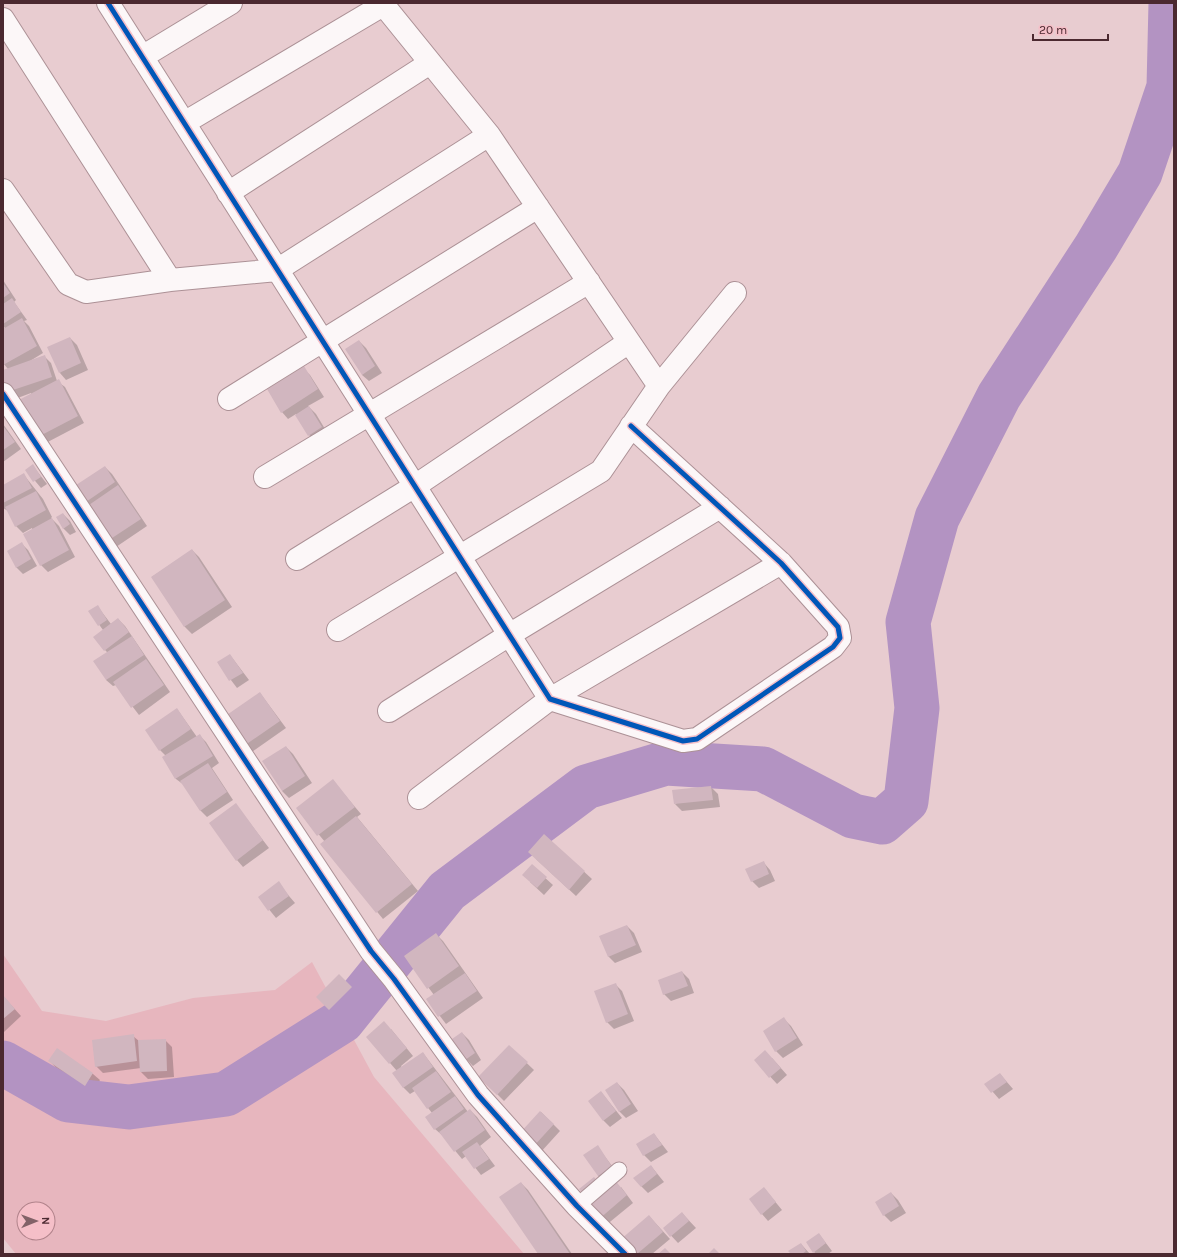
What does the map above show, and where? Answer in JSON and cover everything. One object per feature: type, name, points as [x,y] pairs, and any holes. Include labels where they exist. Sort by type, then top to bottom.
[{"type":"street","points":[[108,3],[508,636],[550,699],[683,741],[697,739],[833,647],[840,638],[838,627],[781,563],[631,426]]},
{"type":"street","points":[[142,57],[231,3]]},
{"type":"street","points":[[184,123],[382,4],[489,135],[659,386]]},
{"type":"street","points":[[3,19],[170,280]]},
{"type":"street","points":[[228,193],[430,63]]},
{"type":"street","points":[[3,190],[68,284],[86,292],[170,280],[277,270],[489,135]]},
{"type":"street","points":[[229,399],[538,207]]},
{"type":"street","points":[[265,476],[589,282]]},
{"type":"street","points":[[338,630],[601,471],[659,386],[735,292]]},
{"type":"street","points":[[297,559],[414,486],[629,342]]},
{"type":"street","points":[[3,394],[371,950],[394,979],[478,1095],[577,1206],[625,1254]]},
{"type":"street","points":[[389,711],[508,636],[720,507]]},
{"type":"street","points":[[419,798],[550,699],[781,563]]},
{"type":"lane","points":[[577,1206],[619,1170]]},
{"type":"shaded area","points":[[3,954],[42,1011],[106,1021],[193,998],[275,990],[312,962],[374,1077],[524,1254],[16,1254],[3,1238]]},
{"type":"building","points":[[3,283],[10,293],[3,298]]},
{"type":"building","points":[[12,298],[21,312],[3,324],[3,304]]},
{"type":"building","points":[[22,318],[37,346],[3,365],[3,329]]},
{"type":"building","points":[[70,337],[81,363],[59,373],[47,347]]},
{"type":"building","points":[[359,340],[375,366],[362,375],[345,349]]},
{"type":"building","points":[[45,355],[52,377],[7,392],[3,379],[3,370]]},
{"type":"building","points":[[304,366],[318,389],[281,413],[267,389]]},
{"type":"building","points":[[59,379],[78,416],[34,439],[15,402]]},
{"type":"building","points":[[309,406],[322,427],[308,436],[295,415]]},
{"type":"building","points":[[3,426],[15,442],[3,450]]},
{"type":"building","points":[[33,464],[41,477],[33,482],[25,470]]},
{"type":"building","points":[[105,466],[115,482],[80,506],[70,489]]},
{"type":"building","points":[[24,473],[32,488],[3,503],[3,485]]},
{"type":"building","points":[[118,485],[141,519],[109,540],[86,507]]},
{"type":"building","points":[[36,491],[46,510],[15,527],[5,507]]},
{"type":"building","points":[[63,513],[70,524],[63,529],[56,517]]},
{"type":"building","points":[[52,518],[69,550],[40,566],[23,534]]},
{"type":"building","points":[[22,542],[31,559],[16,568],[7,551]]},
{"type":"building","points":[[192,549],[225,600],[184,627],[151,577]]},
{"type":"building","points":[[98,605],[107,620],[98,626],[88,611]]},
{"type":"building","points":[[118,618],[129,632],[104,651],[93,637]]},
{"type":"building","points":[[132,636],[144,655],[106,680],[93,661]]},
{"type":"building","points":[[230,654],[243,673],[229,681],[217,662]]},
{"type":"building","points":[[146,659],[164,685],[131,708],[113,682]]},
{"type":"building","points":[[260,692],[280,721],[241,748],[221,719]]},
{"type":"building","points":[[177,708],[191,729],[159,751],[145,730]]},
{"type":"building","points":[[200,734],[213,756],[175,779],[162,757]]},
{"type":"building","points":[[286,746],[305,776],[282,791],[262,761]]},
{"type":"building","points":[[208,763],[227,792],[200,811],[180,781]]},
{"type":"building","points":[[333,779],[355,807],[317,836],[296,808]]},
{"type":"building","points":[[711,786],[713,800],[674,804],[672,790]]},
{"type":"building","points":[[236,803],[263,840],[236,861],[209,823]]},
{"type":"building","points":[[356,816],[412,884],[376,913],[320,844]]},
{"type":"building","points":[[544,834],[585,871],[569,890],[528,852]]},
{"type":"building","points":[[764,861],[769,874],[751,882],[745,869]]},
{"type":"building","points":[[532,864],[547,877],[537,888],[522,875]]},
{"type":"building","points":[[279,881],[289,896],[268,911],[258,897]]},
{"type":"building","points":[[627,925],[636,945],[608,957],[599,936]]},
{"type":"building","points":[[436,933],[459,966],[427,989],[404,956]]},
{"type":"building","points":[[682,971],[688,986],[663,995],[658,980]]},
{"type":"building","points":[[465,973],[477,991],[438,1017],[426,999]]},
{"type":"building","points":[[339,974],[352,987],[329,1010],[316,997]]},
{"type":"building","points":[[616,983],[628,1014],[606,1023],[594,991]]},
{"type":"building","points":[[3,995],[15,1009],[3,1019]]},
{"type":"building","points":[[784,1017],[797,1038],[775,1052],[763,1031]]},
{"type":"building","points":[[384,1021],[407,1048],[389,1064],[366,1037]]},
{"type":"building","points":[[462,1032],[475,1053],[465,1060],[452,1039]]},
{"type":"building","points":[[134,1034],[137,1061],[95,1067],[92,1040]]},
{"type":"building","points":[[166,1039],[167,1071],[140,1072],[138,1040]]},
{"type":"building","points":[[509,1045],[528,1062],[497,1095],[478,1077]]},
{"type":"building","points":[[57,1048],[93,1073],[85,1086],[48,1061]]},
{"type":"building","points":[[765,1050],[781,1068],[769,1078],[754,1060]]},
{"type":"building","points":[[423,1052],[433,1067],[403,1088],[392,1073]]},
{"type":"building","points":[[436,1071],[451,1092],[427,1109],[412,1088]]},
{"type":"building","points":[[1000,1073],[1007,1082],[991,1093],[984,1084]]},
{"type":"building","points":[[617,1082],[631,1104],[619,1112],[605,1090]]},
{"type":"building","points":[[601,1091],[616,1111],[603,1121],[588,1101]]},
{"type":"building","points":[[455,1096],[464,1109],[434,1130],[425,1117]]},
{"type":"building","points":[[470,1109],[485,1130],[454,1152],[439,1132]]},
{"type":"building","points":[[540,1111],[554,1124],[533,1147],[519,1134]]},
{"type":"building","points":[[654,1133],[662,1145],[643,1156],[636,1144]]},
{"type":"building","points":[[477,1142],[489,1159],[474,1169],[462,1152]]},
{"type":"building","points":[[598,1145],[612,1167],[598,1176],[583,1155]]},
{"type":"building","points":[[651,1165],[657,1174],[641,1187],[633,1178]]},
{"type":"building","points":[[594,1177],[599,1183],[584,1195],[579,1189]]},
{"type":"building","points":[[614,1179],[627,1195],[598,1220],[584,1204]]},
{"type":"building","points":[[521,1182],[570,1254],[538,1254],[499,1197]]},
{"type":"building","points":[[764,1187],[776,1202],[761,1215],[749,1199]]},
{"type":"building","points":[[891,1192],[899,1206],[883,1216],[875,1202]]},
{"type":"building","points":[[682,1212],[689,1221],[670,1237],[663,1228]]},
{"type":"building","points":[[649,1215],[663,1232],[637,1254],[632,1254],[620,1240]]},
{"type":"building","points":[[819,1233],[826,1243],[813,1253],[806,1242]]},
{"type":"building","points":[[801,1243],[806,1251],[802,1254],[791,1254],[788,1251]]},
{"type":"building","points":[[665,1248],[671,1254],[658,1254]]},
{"type":"building","points":[[714,1248],[720,1254],[708,1254]]},
{"type":"waterway","points":[[3,1063],[68,1100],[129,1107],[226,1094],[342,1021],[447,891],[586,787],[666,763],[763,769],[853,816],[882,822],[906,801],[917,708],[908,622],[937,518],[999,396],[1096,247],[1140,173],[1169,87],[1171,3]]},
{"type":"cycle path","points":[[108,3],[550,699],[683,741],[697,739],[833,647],[840,638],[838,627],[781,563],[631,426]]},
{"type":"cycle path","points":[[3,394],[371,951],[394,979],[478,1095],[577,1206],[625,1254]]}]
